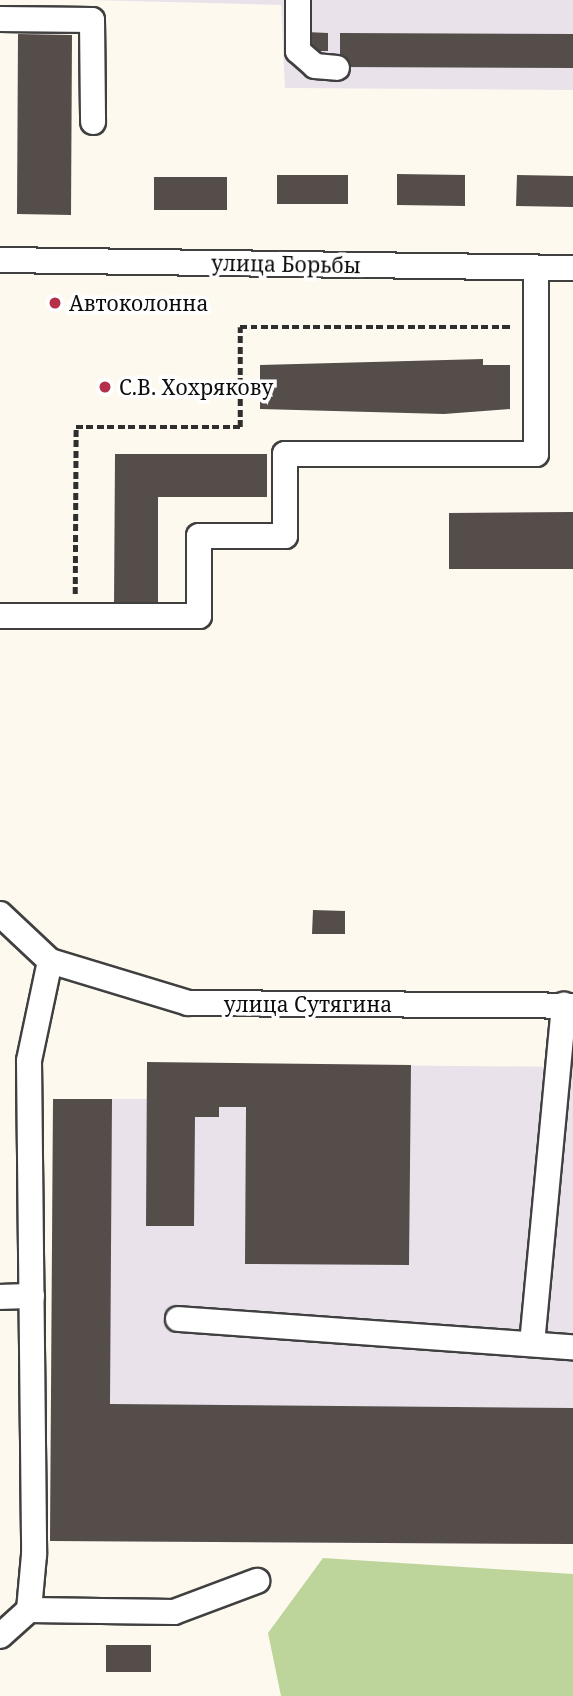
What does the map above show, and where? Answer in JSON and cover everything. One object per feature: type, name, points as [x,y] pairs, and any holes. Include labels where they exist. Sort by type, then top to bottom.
[{"type":"street","points":[[298,0],[298,51],[315,66],[337,68]]},
{"type":"street","points":[[0,19],[92,20],[93,122]]},
{"type":"street","name":"улица Борьбы","points":[[0,260],[573,268]]},
{"type":"street","points":[[0,616],[199,616],[199,536],[285,536],[285,454],[536,454],[536,268]]},
{"type":"street","points":[[0,914],[50,961],[29,1061],[32,1296],[29,1611]]},
{"type":"street","name":"улица Сутягина","points":[[50,961],[188,1003],[569,1005]]},
{"type":"street","points":[[532,1344],[569,1005]]},
{"type":"street","points":[[0,1297],[32,1296]]},
{"type":"street","points":[[177,1319],[573,1347]]},
{"type":"street","points":[[0,1636],[29,1611],[174,1612],[257,1581]]},
{"type":"path","points":[[75,616],[76,426],[240,427],[240,327],[536,327]]},
{"type":"shaded area","points":[[89,0],[573,0],[573,90],[285,88],[281,5]]},
{"type":"shaded area","points":[[158,1063],[573,1067],[573,1544],[50,1541],[53,1099],[158,1099]]},
{"type":"green space","points":[[323,1558],[573,1574],[573,1696],[281,1696],[268,1633]]},
{"type":"building","points":[[306,32],[328,33],[328,51],[306,51]]},
{"type":"building","points":[[340,33],[573,34],[573,68],[340,67]]},
{"type":"building","points":[[18,34],[72,35],[71,215],[17,214]]},
{"type":"building","points":[[397,174],[465,175],[465,206],[397,205]]},
{"type":"building","points":[[277,175],[348,175],[348,204],[277,204]]},
{"type":"building","points":[[517,175],[573,176],[573,207],[516,206]]},
{"type":"building","points":[[154,177],[227,177],[227,210],[154,210]]},
{"type":"building","points":[[483,359],[483,365],[510,365],[510,409],[444,414],[260,409],[260,365]]},
{"type":"building","points":[[115,454],[267,454],[267,497],[158,497],[158,605],[114,605]]},
{"type":"building","points":[[573,512],[573,569],[449,569],[449,513]]},
{"type":"building","points":[[313,910],[345,911],[345,934],[312,934]]},
{"type":"building","points":[[147,1062],[411,1065],[409,1265],[245,1264],[246,1107],[219,1107],[219,1117],[195,1117],[194,1226],[146,1226]]},
{"type":"building","points":[[53,1099],[112,1099],[110,1404],[573,1408],[573,1544],[50,1541]]},
{"type":"building","points":[[106,1645],[151,1645],[151,1672],[106,1672]]},
{"type":"place","name":"Автоколонна","points":[[55,303]]},
{"type":"place","name":"С.В. Хохрякову","points":[[105,387]]}]
